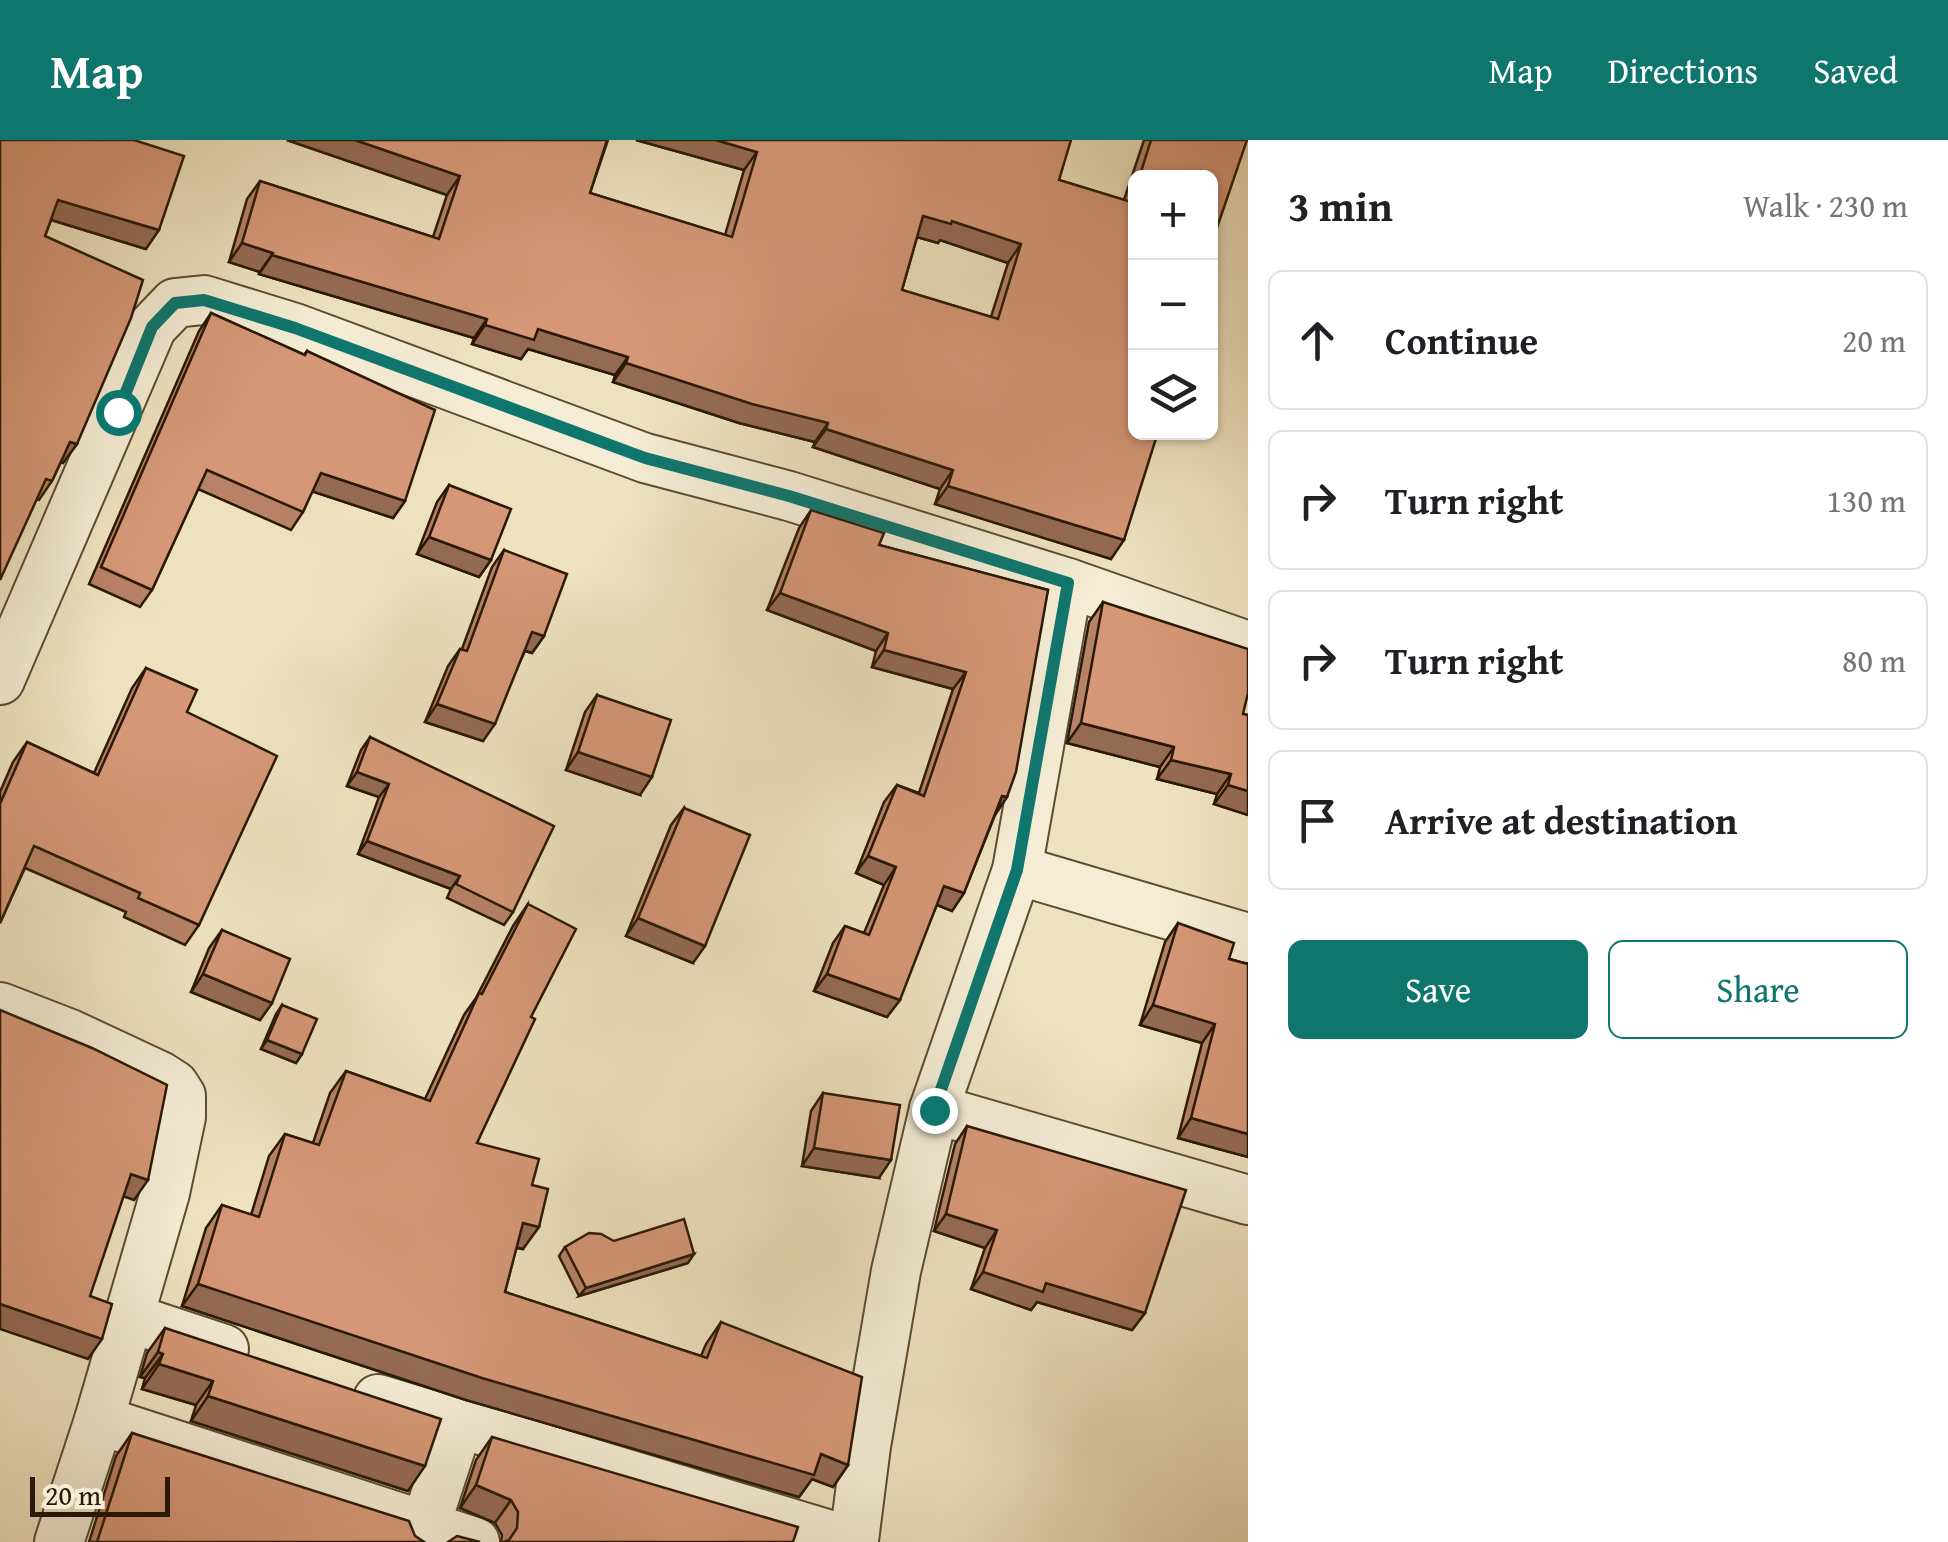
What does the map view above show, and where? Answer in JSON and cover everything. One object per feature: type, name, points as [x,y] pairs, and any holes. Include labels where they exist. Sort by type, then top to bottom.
[{"type":"street","points":[[0,680],[152,327],[175,303],[204,300],[295,328],[645,458],[789,496],[1068,583],[1248,646]]},
{"type":"street","points":[[329,1384],[458,1426],[854,1541],[896,1271],[934,1110],[1017,870],[1068,583]]},
{"type":"street","points":[[1017,870],[1248,938]]},
{"type":"street","points":[[0,1007],[160,1076],[174,1084],[181,1096],[181,1117],[165,1193],[59,1542]]},
{"type":"street","points":[[934,1110],[1248,1200]]},
{"type":"street","points":[[128,1317],[256,1359]]},
{"type":"street","points":[[99,1420],[423,1534],[475,1542]]},
{"type":"street","points":[[423,1534],[458,1426]]},
{"type":"building","points":[[0,140],[134,140],[184,156],[159,230],[58,200],[45,236],[143,280],[131,318],[77,444],[70,442],[52,481],[46,479],[0,580]]},
{"type":"building","points":[[355,140],[607,140],[590,193],[732,237],[757,152],[716,140],[1071,140],[1059,180],[1128,201],[1128,440],[1155,440],[1124,540],[948,486],[953,470],[826,429],[828,423],[752,404],[626,363],[628,357],[538,329],[534,340],[485,325],[487,319],[242,243],[260,181],[439,239],[460,176]],"holes":[[[923,216],[951,224],[952,221],[1021,244],[998,319],[902,290]]]},
{"type":"building","points":[[1151,140],[1247,140],[1218,225],[1218,170],[1142,170]]},
{"type":"building","points":[[211,313],[305,355],[307,351],[435,410],[405,501],[321,473],[303,512],[207,470],[152,590],[101,567]]},
{"type":"building","points":[[449,485],[511,509],[491,560],[429,537]]},
{"type":"building","points":[[811,510],[884,533],[879,545],[1048,590],[1016,772],[1007,797],[1002,796],[964,893],[944,886],[900,1000],[827,974],[845,926],[869,935],[896,867],[868,856],[897,785],[924,796],[966,672],[884,650],[888,633],[780,593]]},
{"type":"building","points":[[504,550],[567,574],[544,636],[532,632],[495,724],[437,704],[460,649],[467,651]]},
{"type":"building","points":[[1103,602],[1248,649],[1248,693],[1243,714],[1248,715],[1248,791],[1228,785],[1231,774],[1171,760],[1174,747],[1081,723]]},
{"type":"building","points":[[146,668],[197,690],[187,712],[277,756],[199,925],[138,898],[140,893],[34,846],[0,923],[0,804],[27,742],[98,775]]},
{"type":"building","points":[[597,695],[671,720],[652,777],[578,752]]},
{"type":"building","points":[[370,737],[554,826],[513,912],[456,884],[460,876],[367,841],[389,784],[357,772]]},
{"type":"building","points":[[684,808],[750,835],[705,946],[638,918]]},
{"type":"building","points":[[528,904],[576,929],[531,1017],[535,1019],[477,1143],[539,1159],[532,1185],[548,1189],[539,1227],[523,1223],[505,1292],[707,1358],[721,1322],[862,1377],[848,1465],[821,1454],[814,1475],[482,1378],[198,1284],[222,1205],[259,1217],[285,1134],[319,1145],[346,1071],[430,1101],[479,993],[482,994]]},
{"type":"building","points":[[1178,923],[1234,943],[1229,959],[1248,964],[1248,1134],[1191,1118],[1215,1024],[1153,1005]]},
{"type":"building","points":[[222,930],[290,959],[272,1003],[203,974]]},
{"type":"building","points":[[282,1005],[317,1019],[302,1054],[267,1040]]},
{"type":"building","points":[[0,1010],[92,1048],[167,1085],[148,1180],[131,1174],[90,1296],[112,1304],[102,1339],[0,1304]]},
{"type":"building","points":[[823,1093],[900,1105],[891,1160],[814,1148]]},
{"type":"building","points":[[967,1126],[1186,1190],[1145,1313],[1046,1283],[1043,1292],[983,1272],[997,1230],[946,1214]]},
{"type":"building","points":[[684,1219],[694,1254],[586,1288],[565,1247],[589,1233],[614,1241]]},
{"type":"building","points":[[165,1328],[441,1419],[425,1466],[208,1396],[213,1381],[159,1364]]},
{"type":"building","points":[[132,1433],[409,1521],[415,1536],[424,1542],[97,1542]]},
{"type":"building","points":[[492,1437],[798,1527],[793,1542],[504,1542],[517,1528],[518,1512],[511,1500],[476,1485]]},
{"type":"building","points":[[457,1536],[480,1542],[448,1542]]},
{"type":"route","points":[[118,412],[152,327],[175,303],[204,300],[295,328],[645,458],[789,496],[1068,583],[1017,870],[934,1110]]}]
